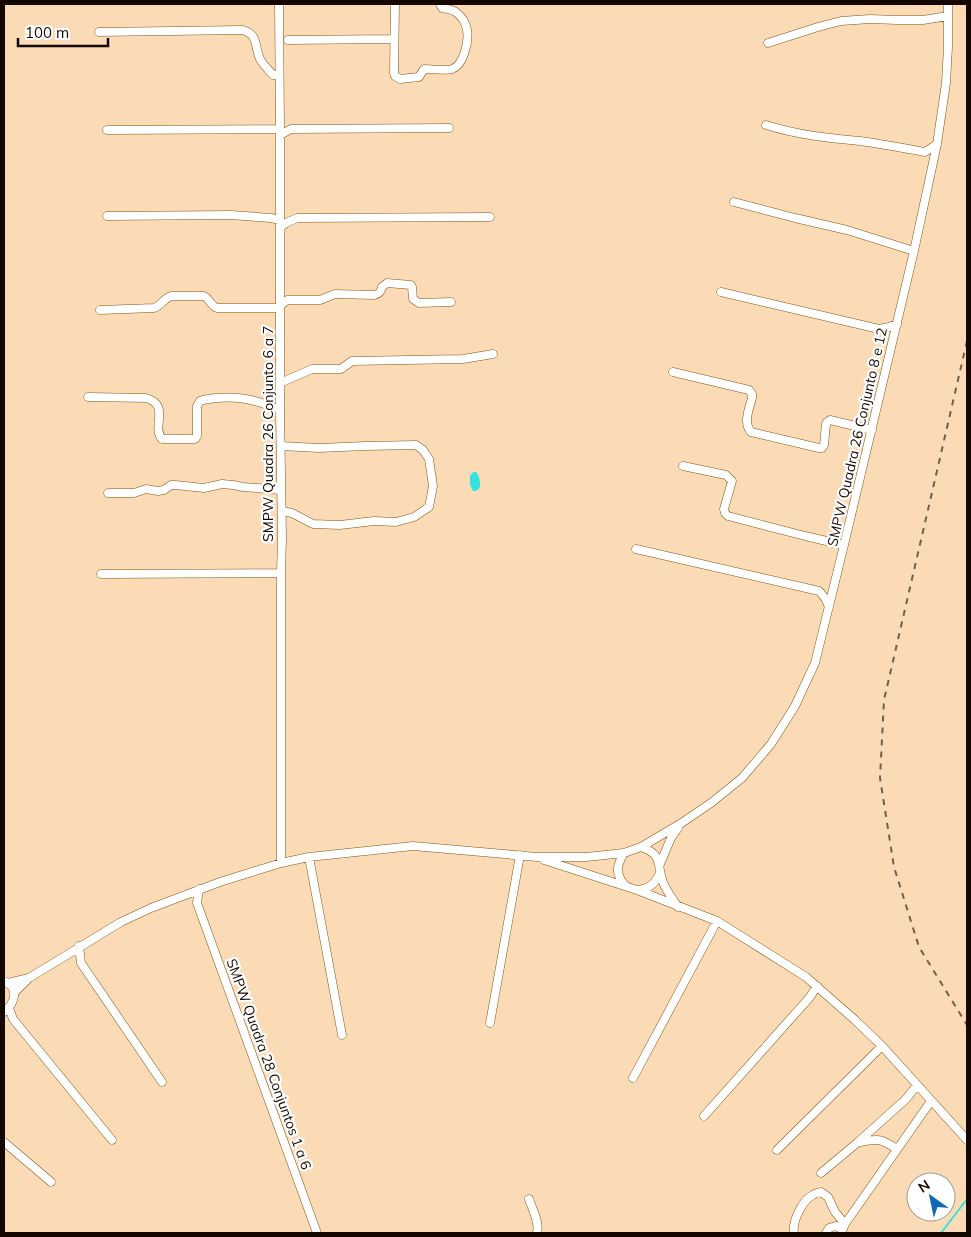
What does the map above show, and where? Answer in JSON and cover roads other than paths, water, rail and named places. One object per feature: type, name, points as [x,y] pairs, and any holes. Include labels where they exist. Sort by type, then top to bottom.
[{"type":"street","name":"SMPW Quadra 26 Conjunto 6 a 7","points":[[279,4],[282,511],[281,864]]},
{"type":"street","points":[[395,4],[394,73],[400,79],[419,77],[424,69],[452,69],[462,59],[467,28],[457,12],[442,8],[440,4]]},
{"type":"street","name":"SMPW Quadra 26 Conjunto 8 e 12","points":[[641,847],[711,803],[742,778],[770,744],[795,706],[814,664],[892,346],[937,144],[946,83],[948,4]]},
{"type":"street","points":[[768,43],[841,21],[870,18],[923,20],[948,16]]},
{"type":"street","points":[[99,32],[247,31],[254,37],[261,61],[273,75],[279,76]]},
{"type":"street","points":[[279,34],[288,40],[394,39]]},
{"type":"street","points":[[279,48],[288,40]]},
{"type":"street","points":[[766,125],[786,132],[876,143],[925,152],[933,163]]},
{"type":"street","points":[[107,130],[449,128]]},
{"type":"street","points":[[925,152],[937,144]]},
{"type":"street","points":[[734,202],[847,230],[914,251]]},
{"type":"street","points":[[106,216],[231,215],[271,218],[280,224],[297,218],[490,216]]},
{"type":"street","points":[[280,295],[287,300],[320,300],[335,294],[374,295],[378,294],[387,283],[411,285],[413,299],[419,303],[451,302]]},
{"type":"street","points":[[721,292],[879,329],[897,324]]},
{"type":"street","points":[[100,310],[154,308],[161,305],[170,296],[204,296],[217,308],[280,307],[287,300]]},
{"type":"street","points":[[879,329],[888,337],[892,346]]},
{"type":"street","points":[[280,383],[312,369],[341,369],[352,361],[463,359],[493,354]]},
{"type":"street","points":[[673,372],[749,390],[752,398],[746,423],[747,428],[751,432],[822,448],[826,424],[830,420],[872,430]]},
{"type":"street","points":[[88,397],[146,398],[154,401],[159,408],[159,434],[162,439],[195,439],[197,436],[197,406],[204,399],[252,399],[280,410]]},
{"type":"street","points":[[281,446],[319,448],[416,445],[429,458],[433,486],[429,507],[414,517],[396,522],[374,521],[340,525],[318,525],[292,513],[282,511]]},
{"type":"street","points":[[683,466],[726,475],[730,478],[732,481],[724,509],[728,516],[844,545]]},
{"type":"street","points":[[108,493],[134,493],[146,489],[158,491],[176,485],[204,488],[222,484],[281,490]]},
{"type":"street","points":[[636,550],[819,591],[829,607]]},
{"type":"street","points":[[100,574],[281,573]]},
{"type":"street","points":[[819,591],[835,581]]},
{"type":"street","name":"SMPW Quadra 26 Conjunto 8 e 12","points":[[660,864],[671,838],[680,824]]},
{"type":"street","points":[[14,993],[29,978],[79,946],[150,908],[199,889],[310,857],[413,846],[537,857],[586,857],[624,853],[641,847],[649,850],[656,856],[660,864],[660,873],[664,884],[678,907]]},
{"type":"street","points":[[624,853],[619,861],[618,871],[621,880],[628,887]]},
{"type":"street","points":[[490,1023],[520,855]]},
{"type":"street","points":[[310,857],[342,1035]]},
{"type":"street","points":[[537,857],[637,890],[717,921],[806,977],[882,1046],[967,1140]]},
{"type":"street","points":[[637,890],[652,886],[660,873]]},
{"type":"street","name":"SMPW Quadra 28 Conjuntos 1 a 6","points":[[199,889],[197,903],[317,1233]]},
{"type":"street","points":[[183,895],[197,903]]},
{"type":"street","points":[[633,1078],[717,921]]},
{"type":"street","points":[[79,946],[81,963],[162,1082]]},
{"type":"street","points":[[66,955],[81,963]]},
{"type":"street","points":[[6,982],[29,978]]},
{"type":"street","points":[[6,982],[12,986],[14,993],[14,999],[6,1012],[112,1140]]},
{"type":"street","points":[[704,1116],[810,997],[817,986]]},
{"type":"street","points":[[776,1150],[882,1046]]},
{"type":"street","points":[[821,1173],[858,1143],[906,1099],[917,1084]]},
{"type":"street","points":[[843,1229],[931,1101]]},
{"type":"street","points":[[858,1143],[875,1139],[885,1141],[897,1149]]},
{"type":"street","points":[[4,1142],[51,1182]]},
{"type":"street","points":[[794,1233],[793,1228],[800,1208],[813,1195],[821,1192],[828,1197],[843,1229]]},
{"type":"street","points":[[528,1199],[537,1221],[537,1233]]},
{"type":"street","points":[[826,1233],[829,1228],[836,1226],[843,1229]]},
{"type":"water","points":[[474,472],[478,475],[480,481],[480,487],[476,491],[473,491],[470,485],[470,475]]},
{"type":"waterway","points":[[941,1233],[967,1199]]},
{"type":"railway","points":[[967,341],[884,700],[880,778],[894,867],[919,947],[967,1025]]}]
